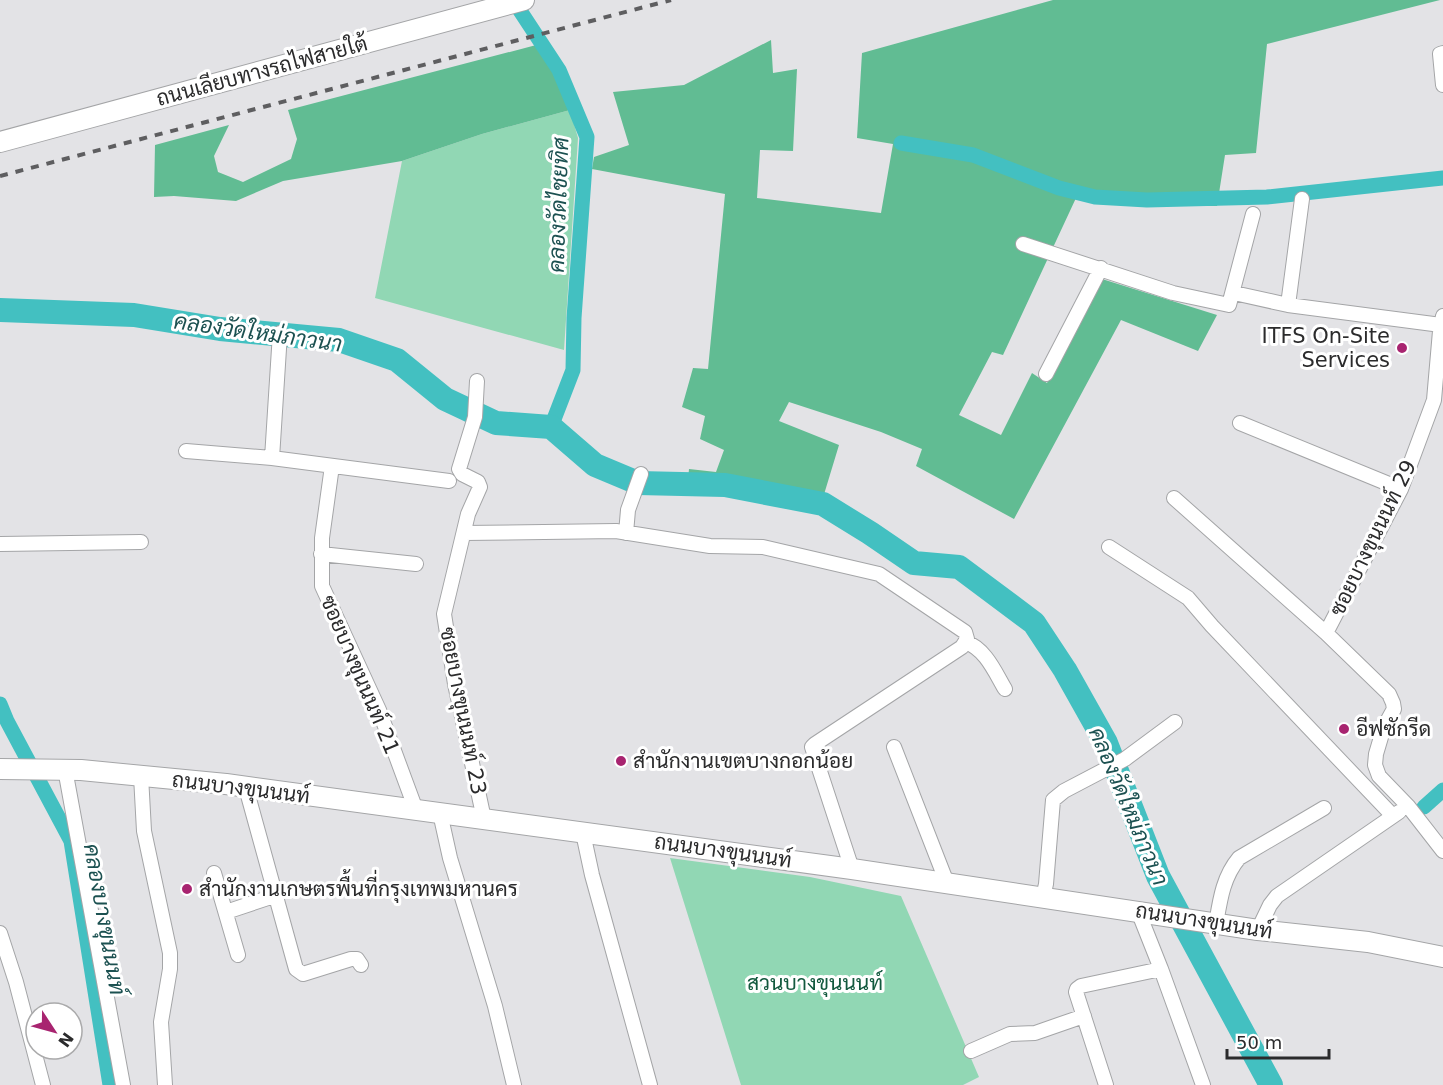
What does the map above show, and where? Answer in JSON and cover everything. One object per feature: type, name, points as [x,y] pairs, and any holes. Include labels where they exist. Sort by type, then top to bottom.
[{"type":"street","name":"ถนนเลียบทางรถไฟสายใต้","points":[[0,142],[524,0]]},
{"type":"street","points":[[1443,53],[1440,54],[1443,85]]},
{"type":"street","points":[[1288,304],[1302,199]]},
{"type":"street","points":[[1232,299],[1253,214]]},
{"type":"street","points":[[1023,244],[1173,293],[1442,320]]},
{"type":"street","points":[[1046,374],[1101,268]]},
{"type":"street","name":"ซอยบางขุนนนท์ 29","points":[[1442,320],[1434,400],[1401,489],[1326,633],[1389,694],[1394,709],[1384,727],[1375,765],[1378,776],[1410,809],[1443,850]]},
{"type":"street","points":[[272,458],[279,336]]},
{"type":"street","name":"ซอยบางขุนนนท์ 23","points":[[477,381],[475,417],[459,469],[462,474],[478,482],[480,487],[468,514],[444,615],[455,684],[484,819]]},
{"type":"street","points":[[1240,423],[1401,489]]},
{"type":"street","points":[[186,451],[272,458],[449,481]]},
{"type":"street","name":"ซอยบางขุนนนท์ 21","points":[[332,466],[321,554],[322,586],[378,710],[416,810]]},
{"type":"street","points":[[626,533],[628,510],[641,474]]},
{"type":"street","points":[[1174,498],[1326,633]]},
{"type":"street","points":[[464,533],[616,531],[710,546],[763,547],[879,574],[965,632],[967,639],[962,647],[812,747],[852,869]]},
{"type":"street","points":[[0,544],[141,542]]},
{"type":"street","points":[[1109,547],[1188,598],[1393,816]]},
{"type":"street","points":[[321,554],[416,564]]},
{"type":"street","points":[[965,642],[976,646],[981,651],[1005,689]]},
{"type":"street","points":[[1043,897],[1053,800],[1064,791],[1125,759],[1175,722]]},
{"type":"street","points":[[894,747],[947,883]]},
{"type":"street","name":"ถนนบางขุนนนท์","points":[[5,769],[65,769],[226,784],[852,869],[1258,930],[1368,942],[1443,957]]},
{"type":"street","points":[[65,769],[123,1085]]},
{"type":"street","points":[[141,776],[144,831],[170,953],[170,969],[161,1022],[165,1085]]},
{"type":"street","points":[[246,788],[294,964],[299,972],[309,973],[351,959],[357,959],[361,965]]},
{"type":"street","points":[[1216,923],[1222,890],[1231,868],[1239,858],[1324,808]]},
{"type":"street","points":[[1258,930],[1277,896],[1393,816],[1410,809]]},
{"type":"street","points":[[440,813],[450,858],[495,1006],[514,1085]]},
{"type":"street","points":[[583,833],[592,875],[650,1085]]},
{"type":"street","points":[[214,873],[238,955]]},
{"type":"street","points":[[226,912],[277,896]]},
{"type":"street","points":[[1139,911],[1203,1085]]},
{"type":"street","points":[[0,933],[16,982],[43,1085]]},
{"type":"street","points":[[1106,1085],[1076,992],[1077,989],[1081,986],[1161,969]]},
{"type":"street","points":[[971,1051],[1010,1034],[1035,1033],[1084,1016]]},
{"type":"green space","points":[[1053,0],[1440,0],[1267,44],[1256,153],[1225,155],[1217,206],[1131,206],[1076,198],[1003,355],[992,352],[959,415],[1001,435],[1032,373],[1047,383],[1102,279],[1217,315],[1198,351],[1121,320],[1014,519],[916,466],[922,449],[881,432],[789,402],[779,421],[839,445],[822,501],[687,490],[689,469],[716,472],[724,450],[700,439],[705,416],[682,407],[693,368],[708,369],[725,194],[592,169],[594,157],[629,145],[613,92],[684,85],[771,40],[773,73],[797,69],[793,151],[760,150],[757,198],[881,213],[893,144],[857,138],[862,53]]},
{"type":"green space","points":[[540,44],[570,110],[482,134],[402,161],[283,181],[236,201],[174,196],[154,197],[155,145],[229,125],[214,156],[218,172],[243,182],[291,159],[297,139],[288,110]]},
{"type":"green space","points":[[570,110],[578,138],[564,350],[375,298],[402,161],[482,134]]},
{"type":"green space","name":"สวนบางขุนนนท์","points":[[670,858],[810,877],[901,896],[979,1077],[963,1085],[741,1085]]},
{"type":"waterway","name":"คลองวัดไชยทิศ","points":[[513,0],[559,70],[587,137],[574,318],[573,370],[551,427]]},
{"type":"waterway","points":[[901,143],[973,155],[1059,188],[1095,197],[1147,200],[1267,197],[1443,178]]},
{"type":"waterway","name":"คลองวัดใหม่ภาวนา","points":[[0,310],[134,315],[220,329],[339,340],[397,360],[445,399],[496,423],[551,427],[595,465],[638,483],[725,485],[823,504],[914,563],[959,567],[1034,623],[1065,670],[1106,743],[1158,876],[1271,1085]]},
{"type":"waterway","name":"คลองบางขุนนนท์","points":[[0,704],[71,841],[110,1085]]},
{"type":"waterway","points":[[1424,807],[1443,790]]},
{"type":"railway","points":[[0,176],[671,0]]},
{"type":"place","name":"ITFS On-Site Services","points":[[1402,348]]},
{"type":"place","name":"อีฟซักรีด","points":[[1344,729]]},
{"type":"place","name":"สำนักงานเขตบางกอกน้อย","points":[[621,761]]},
{"type":"place","name":"สำนักงานเกษตรพื้นที่กรุงเทพมหานคร","points":[[187,889]]}]
